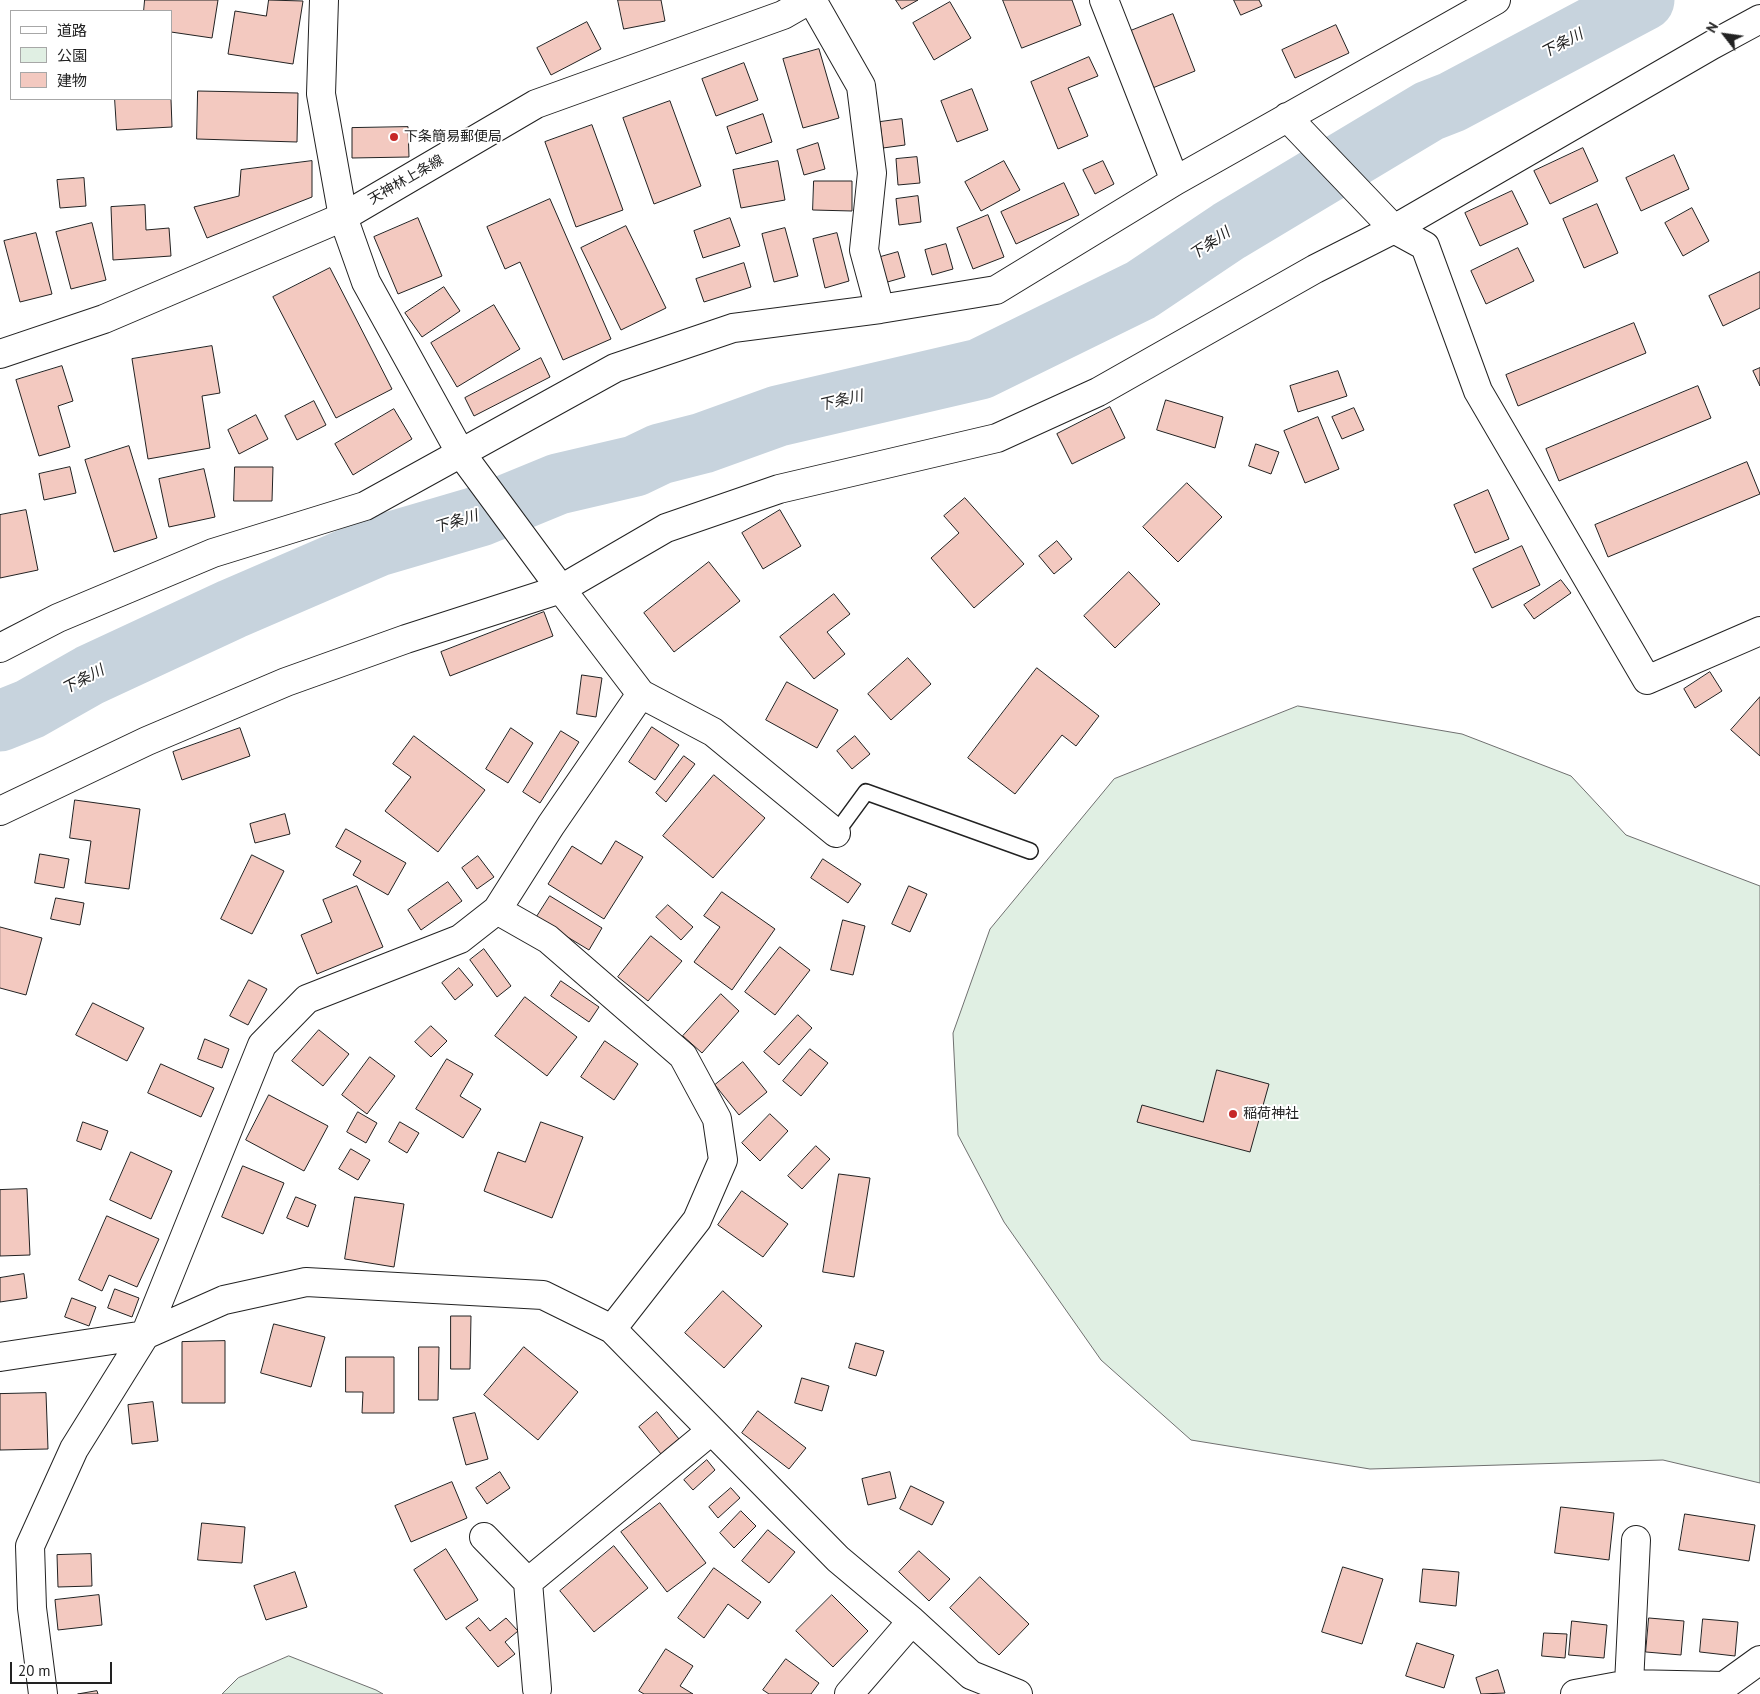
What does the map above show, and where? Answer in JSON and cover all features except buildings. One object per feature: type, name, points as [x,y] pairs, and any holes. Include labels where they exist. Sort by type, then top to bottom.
[{"type":"street","points":[[324,0],[321,94],[343,217],[366,282],[460,452],[641,694],[713,732],[836,833]]},
{"type":"street","points":[[810,0],[861,86],[872,174],[864,250],[880,309]]},
{"type":"street","name":"天神林上条線","points":[[0,354],[104,318],[343,217],[536,104],[783,15],[810,0]]},
{"type":"street","points":[[1104,0],[1176,181]]},
{"type":"street","points":[[0,648],[58,618],[213,553],[365,506],[615,368],[733,328],[880,309],[996,290],[1176,181],[1496,0]]},
{"type":"street","points":[[0,811],[147,741],[286,682],[406,639],[561,589],[666,528],[779,489],[997,438],[1098,392],[1298,278],[1394,229],[1760,19]]},
{"type":"street","points":[[1287,117],[1394,229],[1425,246],[1478,391],[1646,680],[1760,631]]},
{"type":"street","points":[[43,1694],[32,1608],[30,1546],[74,1449],[145,1335],[214,1159],[262,1046],[307,999],[460,939],[497,910],[551,825],[641,694]]},
{"type":"street","points":[[497,910],[548,939],[683,1056],[717,1119],[723,1160],[697,1220],[612,1329]]},
{"type":"street","points":[[0,1357],[145,1335],[224,1300],[306,1282],[542,1295],[612,1329],[838,1559],[912,1621],[971,1675],[1018,1694]]},
{"type":"street","points":[[528,1582],[711,1431]]},
{"type":"street","points":[[484,1537],[528,1582],[537,1689]]},
{"type":"street","points":[[1629,1684],[1636,1540]]},
{"type":"street","points":[[849,1694],[912,1621]]},
{"type":"street","points":[[1575,1694],[1629,1684],[1724,1686],[1760,1660]]},
{"type":"lane","points":[[836,833],[866,792],[1030,851]]},
{"type":"green space","points":[[1298,706],[1462,734],[1571,776],[1626,835],[1760,886],[1760,1483],[1663,1460],[1370,1469],[1191,1440],[1101,1360],[1004,1222],[958,1135],[953,1033],[990,929],[1114,779]]},
{"type":"green space","points":[[289,1656],[383,1694],[222,1694],[238,1678]]},
{"type":"waterway","name":"下条川","points":[[0,721],[30,709],[90,675],[232,609],[378,546],[480,516],[558,484],[635,466],[660,454],[703,443],[778,416],[980,369],[1141,290],[1229,231],[1429,111],[1452,102],[1644,0]]},
{"type":"place","name":"下条簡易郵便局","points":[[394,137]]},
{"type":"place","name":"稲荷神社","points":[[1233,1114]]}]
